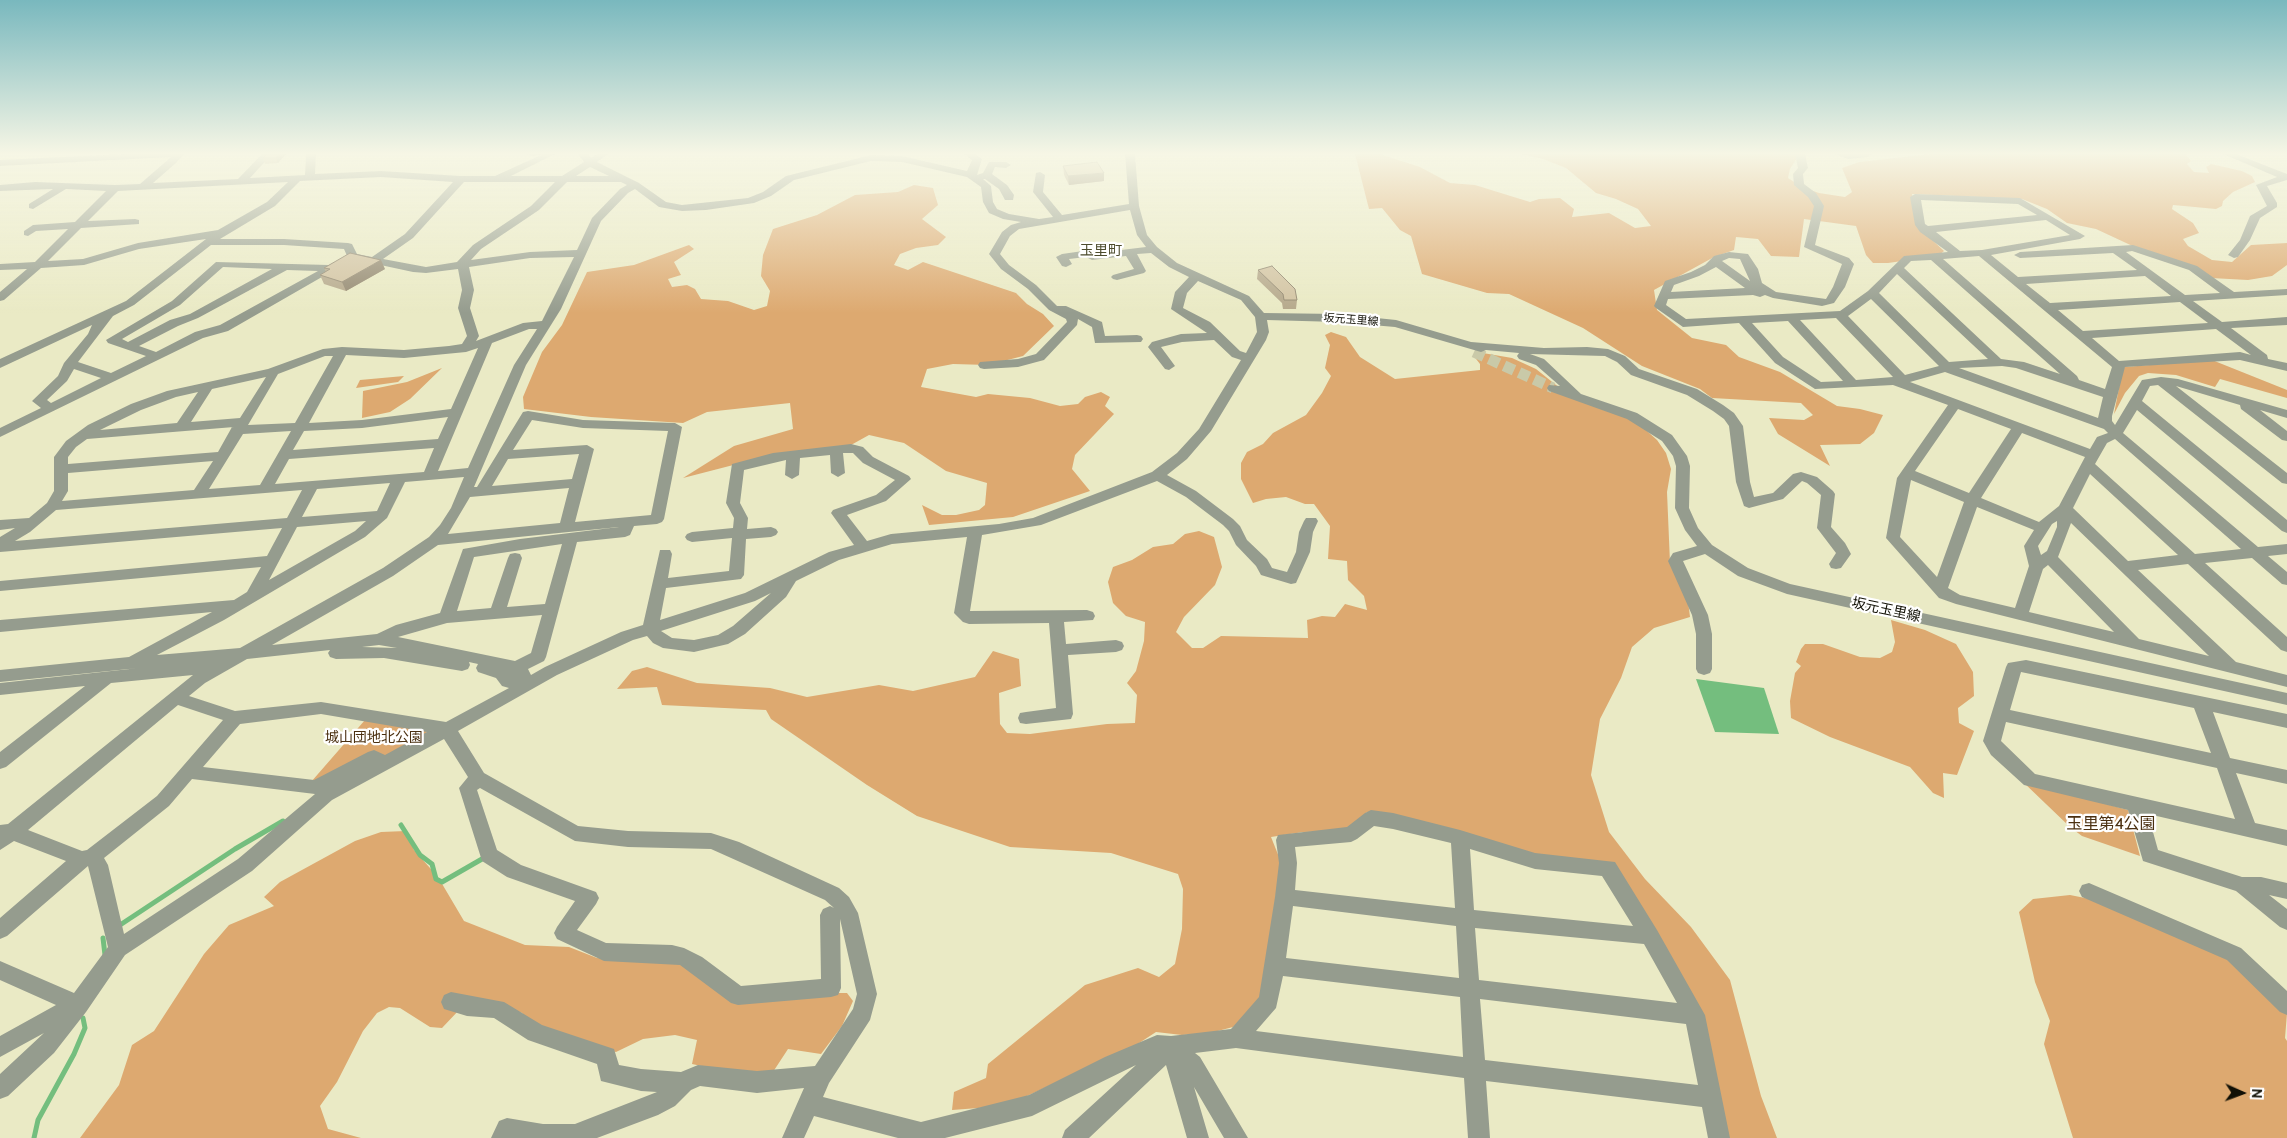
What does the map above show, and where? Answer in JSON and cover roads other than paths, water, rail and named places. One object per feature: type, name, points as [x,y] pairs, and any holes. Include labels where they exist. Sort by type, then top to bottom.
[{"type":"street","points":[[0,298],[40,264],[96,207]]},
{"type":"street","points":[[2,361],[135,300],[188,256],[211,242],[221,233],[267,207]]},
{"type":"street","points":[[375,260],[409,236],[435,207]]},
{"type":"street","points":[[462,263],[477,247],[536,207]]},
{"type":"street","points":[[4,835],[175,698],[222,665],[388,572],[434,540],[452,518],[465,493],[520,365],[546,324],[579,253],[600,215],[608,207]]},
{"type":"street","points":[[676,207],[703,207]]},
{"type":"street","points":[[991,207],[994,211],[1007,216],[1039,222]]},
{"type":"street","points":[[1050,207],[1060,219]]},
{"type":"street","points":[[984,365],[1018,363],[1040,357],[1072,322],[1071,317],[1053,308],[1032,287],[1004,267],[994,254],[1006,234],[1015,227],[1128,207]]},
{"type":"street","points":[[0,1088],[47,1046],[79,1005],[118,949],[245,865],[326,795],[525,687],[551,670],[584,654],[650,629],[750,597],[834,556],[863,546],[909,536],[974,532],[1036,522],[1138,484],[1157,475],[1193,446],[1249,359],[1263,332],[1261,316],[1236,293],[1195,277],[1173,265],[1153,249],[1142,235],[1134,207]]},
{"type":"street","points":[[1819,207],[1809,247],[1812,250],[1845,260],[1848,264],[1839,287],[1830,301],[1822,304],[1786,299],[1768,292],[1755,282],[1752,269],[1744,256],[1729,255],[1715,261],[1695,274],[1669,283],[1660,306],[1683,323],[1844,314],[1872,294],[1908,258],[1957,254],[1984,255],[2133,248],[2193,268],[2231,295]]},
{"type":"street","points":[[1917,207],[1920,225],[1924,230],[1957,254]]},
{"type":"street","points":[[1984,255],[2080,236],[2031,207]]},
{"type":"street","points":[[2234,255],[2246,240],[2255,216],[2272,207]]},
{"type":"street","points":[[1924,230],[2048,217]]},
{"type":"street","points":[[28,233],[33,228],[135,222]]},
{"type":"street","points":[[0,267],[84,262],[138,246],[221,233]]},
{"type":"street","points":[[211,242],[284,242],[348,246],[352,256]]},
{"type":"street","points":[[1066,264],[1062,257],[1090,253],[1092,257],[1153,249]]},
{"type":"street","points":[[2115,250],[2268,362]]},
{"type":"street","points":[[1117,277],[1140,271],[1130,252]]},
{"type":"street","points":[[0,433],[199,335],[224,328],[352,256],[413,270],[426,270],[462,263],[530,255],[579,253]]},
{"type":"street","points":[[1984,255],[2118,366]]},
{"type":"street","points":[[1933,256],[2079,384]]},
{"type":"street","points":[[1715,261],[1756,291],[1782,304],[1824,315]]},
{"type":"street","points":[[462,263],[468,290],[464,308],[473,336],[466,348]]},
{"type":"street","points":[[156,356],[112,340],[176,303],[220,264],[331,268]]},
{"type":"street","points":[[129,346],[174,323],[194,316],[285,267]]},
{"type":"street","points":[[1896,268],[1999,363]]},
{"type":"street","points":[[2016,281],[2147,273]]},
{"type":"street","points":[[1195,277],[1181,292],[1177,309],[1206,325],[1236,354],[1249,359]]},
{"type":"street","points":[[1664,296],[1756,291]]},
{"type":"street","points":[[2047,307],[2287,292]]},
{"type":"street","points":[[1872,294],[1946,367],[2113,430]]},
{"type":"street","points":[[1053,308],[1074,312],[1098,325],[1099,340],[1137,339]]},
{"type":"street","points":[[48,409],[44,402],[38,401],[63,378],[70,363],[93,335],[99,323],[112,312]]},
{"type":"street","points":[[1839,314],[1898,380],[1955,404],[2018,427],[2091,460],[2192,559],[2287,646]]},
{"type":"street","name":"坂元玉里線","points":[[1261,316],[1363,320],[1400,325],[1439,336],[1473,349],[1536,359],[1580,397]]},
{"type":"street","points":[[1791,317],[1853,384]]},
{"type":"street","points":[[1742,320],[1779,360],[1816,384],[1827,387],[1898,380],[1946,367],[1999,363],[2020,365],[2111,395]]},
{"type":"street","points":[[2081,335],[2287,321]]},
{"type":"street","points":[[0,543],[35,522],[52,506],[62,491],[61,457],[81,435],[110,419],[157,399],[272,372],[314,355],[342,351],[404,354],[466,348],[528,326],[546,324]]},
{"type":"street","points":[[1169,366],[1154,347],[1156,345],[1180,338],[1216,336]]},
{"type":"street","points":[[429,475],[487,341]]},
{"type":"street","points":[[1473,349],[1608,353],[1621,359],[1635,372],[1692,392],[1729,416],[1736,426],[1743,482],[1749,502],[1778,496],[1801,476],[1812,480],[1828,494],[1824,528],[1840,546],[1844,554],[1836,564]]},
{"type":"street","points":[[265,489],[342,351]]},
{"type":"street","points":[[2118,366],[2121,364],[2240,356],[2287,367]]},
{"type":"street","points":[[70,363],[112,378]]},
{"type":"street","points":[[2118,366],[2105,421],[2113,430],[2287,580]]},
{"type":"street","points":[[198,495],[272,377],[272,372]]},
{"type":"street","points":[[2020,615],[2043,562],[2053,554],[2064,527],[2065,509],[2091,460],[2102,440],[2113,430],[2143,385],[2152,381],[2174,382],[2287,414]]},
{"type":"street","points":[[2161,381],[2287,480]]},
{"type":"street","points":[[181,427],[208,386]]},
{"type":"street","name":"坂元玉里線","points":[[1552,388],[1632,416],[1667,438],[1680,456],[1683,466],[1681,499],[1684,514],[1692,530],[1707,548],[1743,572],[1787,588],[2287,699]]},
{"type":"street","points":[[2238,400],[2287,437]]},
{"type":"street","points":[[2134,401],[2287,528]]},
{"type":"street","points":[[1955,404],[1904,478],[1893,538],[1944,594],[1956,599],[2287,681]]},
{"type":"street","points":[[81,435],[181,427],[362,424],[456,412]]},
{"type":"street","points":[[434,540],[625,532],[628,521],[656,518],[675,427],[583,424],[528,415],[482,491]]},
{"type":"street","points":[[1940,589],[1972,500],[2018,427]]},
{"type":"street","points":[[283,455],[443,443]]},
{"type":"street","points":[[659,584],[736,575],[741,518],[733,503],[737,467],[772,458],[851,448],[858,450],[868,460],[904,479],[881,498],[838,512],[863,546]]},
{"type":"street","points":[[504,455],[588,449],[578,483],[551,609],[538,656],[515,668]]},
{"type":"street","points":[[836,450],[838,473]]},
{"type":"street","points":[[792,475],[793,455]]},
{"type":"street","points":[[62,470],[221,456]]},
{"type":"street","points":[[52,506],[474,472]]},
{"type":"street","points":[[1908,473],[2042,528]]},
{"type":"street","points":[[1157,475],[1190,494],[1228,522],[1235,529],[1241,542],[1262,563],[1266,571],[1292,579],[1303,552],[1306,532],[1311,521]]},
{"type":"street","points":[[0,762],[107,678],[130,663],[238,605],[360,534],[382,515],[400,477]]},
{"type":"street","points":[[465,493],[578,483]]},
{"type":"street","points":[[253,596],[312,485]]},
{"type":"street","points":[[2065,509],[2047,521],[2032,546],[2043,562],[2134,643]]},
{"type":"street","points":[[2065,509],[2230,667]]},
{"type":"street","points":[[0,547],[382,515]]},
{"type":"street","points":[[0,525],[35,522]]},
{"type":"street","points":[[692,537],[771,532]]},
{"type":"street","points":[[974,532],[962,613],[969,618],[1088,616]]},
{"type":"street","points":[[447,617],[468,553],[568,533]]},
{"type":"street","points":[[1704,669],[1704,634],[1700,615],[1675,561],[1678,557],[1707,548]]},
{"type":"street","points":[[2125,566],[2287,550]]},
{"type":"street","points":[[650,629],[665,554]]},
{"type":"street","points":[[497,613],[516,558]]},
{"type":"street","points":[[0,586],[270,561]]},
{"type":"street","points":[[650,629],[659,639],[669,644],[694,646],[722,640],[739,630],[781,593],[790,578]]},
{"type":"street","points":[[0,626],[238,605]]},
{"type":"street","points":[[379,639],[402,629],[447,617],[551,609]]},
{"type":"street","points":[[1026,718],[1066,714],[1061,650],[1056,617]]},
{"type":"street","points":[[0,676],[130,663],[197,659],[379,639],[497,662],[515,668],[523,674],[525,687]]},
{"type":"street","points":[[1061,650],[1116,646]]},
{"type":"street","points":[[0,689],[360,651],[384,652],[489,669],[502,674],[508,682],[525,687]]},
{"type":"street","points":[[2287,721],[2026,666],[2014,667],[1992,741],[1997,750],[2030,780],[2287,838]]},
{"type":"street","points":[[175,698],[236,718],[321,708],[447,728],[478,778],[576,833],[628,839],[711,841],[732,848],[832,894],[842,903],[848,913],[867,994],[863,1013],[821,1076],[793,1138]]},
{"type":"street","points":[[2201,703],[2248,829]]},
{"type":"street","points":[[2000,714],[2287,776]]},
{"type":"street","points":[[0,930],[86,858],[163,801],[236,718]]},
{"type":"street","points":[[189,772],[316,787],[374,756],[384,762]]},
{"type":"street","points":[[478,778],[468,788],[489,855],[514,872],[589,898],[564,933],[604,952],[672,954],[684,957],[695,963],[738,996],[831,988],[830,915]]},
{"type":"street","points":[[2136,804],[2150,855],[2242,886],[2287,921]]},
{"type":"street","points":[[1236,1038],[1269,1001],[1285,897],[1288,863],[1285,840],[1351,834],[1371,818],[1393,821],[1460,838],[1535,861],[1608,868],[1650,936],[1695,1015],[1720,1138]]},
{"type":"street","points":[[4,835],[86,858],[99,865],[118,949]]},
{"type":"street","points":[[1460,838],[1479,1138]]},
{"type":"street","points":[[2242,886],[2261,885],[2287,891]]},
{"type":"street","points":[[2089,891],[2234,954],[2287,1005]]},
{"type":"street","points":[[1285,897],[1464,918],[1650,936]]},
{"type":"street","points":[[1274,966],[1695,1015]]},
{"type":"street","points":[[0,970],[79,1005]]},
{"type":"street","points":[[451,1002],[467,1006],[497,1009],[535,1033],[588,1052],[607,1056],[609,1074],[641,1080],[682,1083]]},
{"type":"street","points":[[0,1047],[54,1016],[79,1005]]},
{"type":"street","points":[[808,1104],[921,1133],[1032,1105],[1157,1044],[1171,1046],[1236,1038],[1474,1070],[1712,1097]]},
{"type":"street","points":[[1073,1138],[1171,1046]]},
{"type":"street","points":[[1171,1046],[1198,1138]]},
{"type":"street","points":[[1171,1046],[1192,1064],[1237,1138]]},
{"type":"street","points":[[502,1138],[508,1129],[543,1135],[575,1136],[650,1107],[667,1098],[682,1083],[698,1075],[757,1082],[821,1076]]},
{"type":"waterway","points":[[120,925],[235,849],[283,821]]},
{"type":"waterway","points":[[401,825],[420,855],[432,864],[436,879],[442,882],[482,859]]},
{"type":"waterway","points":[[103,938],[105,955]]},
{"type":"waterway","points":[[34,1138],[38,1120],[74,1054],[85,1028],[83,1018]]},
{"type":"tunnel","points":[[1474,352],[1553,388]]},
{"type":"district","name":"玉里町","points":[[1101,251]]},
{"type":"park label","name":"城山団地北公園","points":[[374,738]]},
{"type":"park label","name":"玉里第4公園","points":[[2111,824]]}]
